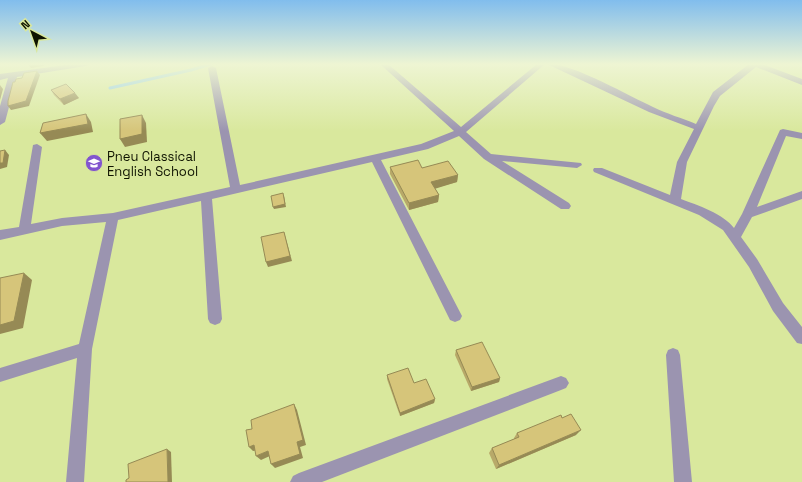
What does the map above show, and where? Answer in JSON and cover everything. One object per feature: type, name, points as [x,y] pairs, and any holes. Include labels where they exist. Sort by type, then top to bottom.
[{"type":"street","points":[[0,122],[10,86]]},
{"type":"street","points":[[216,86],[236,190]]},
{"type":"street","points":[[409,86],[488,157],[565,206]]},
{"type":"street","points":[[0,235],[62,222],[113,217],[424,147],[461,132],[515,86]]},
{"type":"street","points":[[603,86],[652,110],[700,128]]},
{"type":"street","points":[[675,200],[682,162],[700,128],[709,106],[716,94],[726,86]]},
{"type":"street","points":[[735,237],[748,214],[783,132],[802,136]]},
{"type":"street","points":[[24,230],[37,147]]},
{"type":"street","points":[[488,157],[577,165]]},
{"type":"street","points":[[375,158],[455,316]]},
{"type":"street","points":[[598,170],[703,212],[727,227],[753,263],[778,307],[802,338]]},
{"type":"street","points":[[748,214],[802,195]]},
{"type":"street","points":[[206,197],[215,320]]},
{"type":"street","points":[[75,482],[85,349],[113,217]]},
{"type":"street","points":[[0,375],[85,349]]},
{"type":"street","points":[[672,355],[683,482]]},
{"type":"street","points":[[299,482],[561,384]]},
{"type":"building","points":[[12,86],[31,86],[26,101],[8,106]]},
{"type":"building","points":[[60,86],[68,86],[75,93],[60,99],[51,90]]},
{"type":"building","points":[[86,114],[88,124],[40,133],[43,123]]},
{"type":"building","points":[[142,115],[142,134],[120,139],[120,119]]},
{"type":"building","points":[[5,150],[3,163],[0,163],[0,151]]},
{"type":"building","points":[[418,160],[422,168],[448,161],[458,175],[431,182],[439,195],[409,203],[390,167]]},
{"type":"building","points":[[283,193],[285,204],[273,207],[271,196]]},
{"type":"building","points":[[284,232],[290,256],[266,262],[261,237]]},
{"type":"building","points":[[24,273],[14,321],[0,325],[0,278]]},
{"type":"building","points":[[482,342],[500,378],[472,387],[456,350]]},
{"type":"building","points":[[408,368],[414,383],[426,379],[435,399],[400,413],[387,375]]},
{"type":"building","points":[[294,404],[303,440],[297,442],[300,454],[271,464],[268,451],[256,456],[254,445],[249,447],[246,430],[252,429],[251,420]]},
{"type":"building","points":[[571,414],[581,430],[499,465],[492,448],[519,437],[517,433],[561,415],[562,418]]},
{"type":"building","points":[[167,449],[168,482],[126,482],[129,478],[128,464]]},
{"type":"waterway","points":[[110,88],[117,86]]},
{"type":"place","name":"Pneu Classical English School","points":[[94,163]]}]
